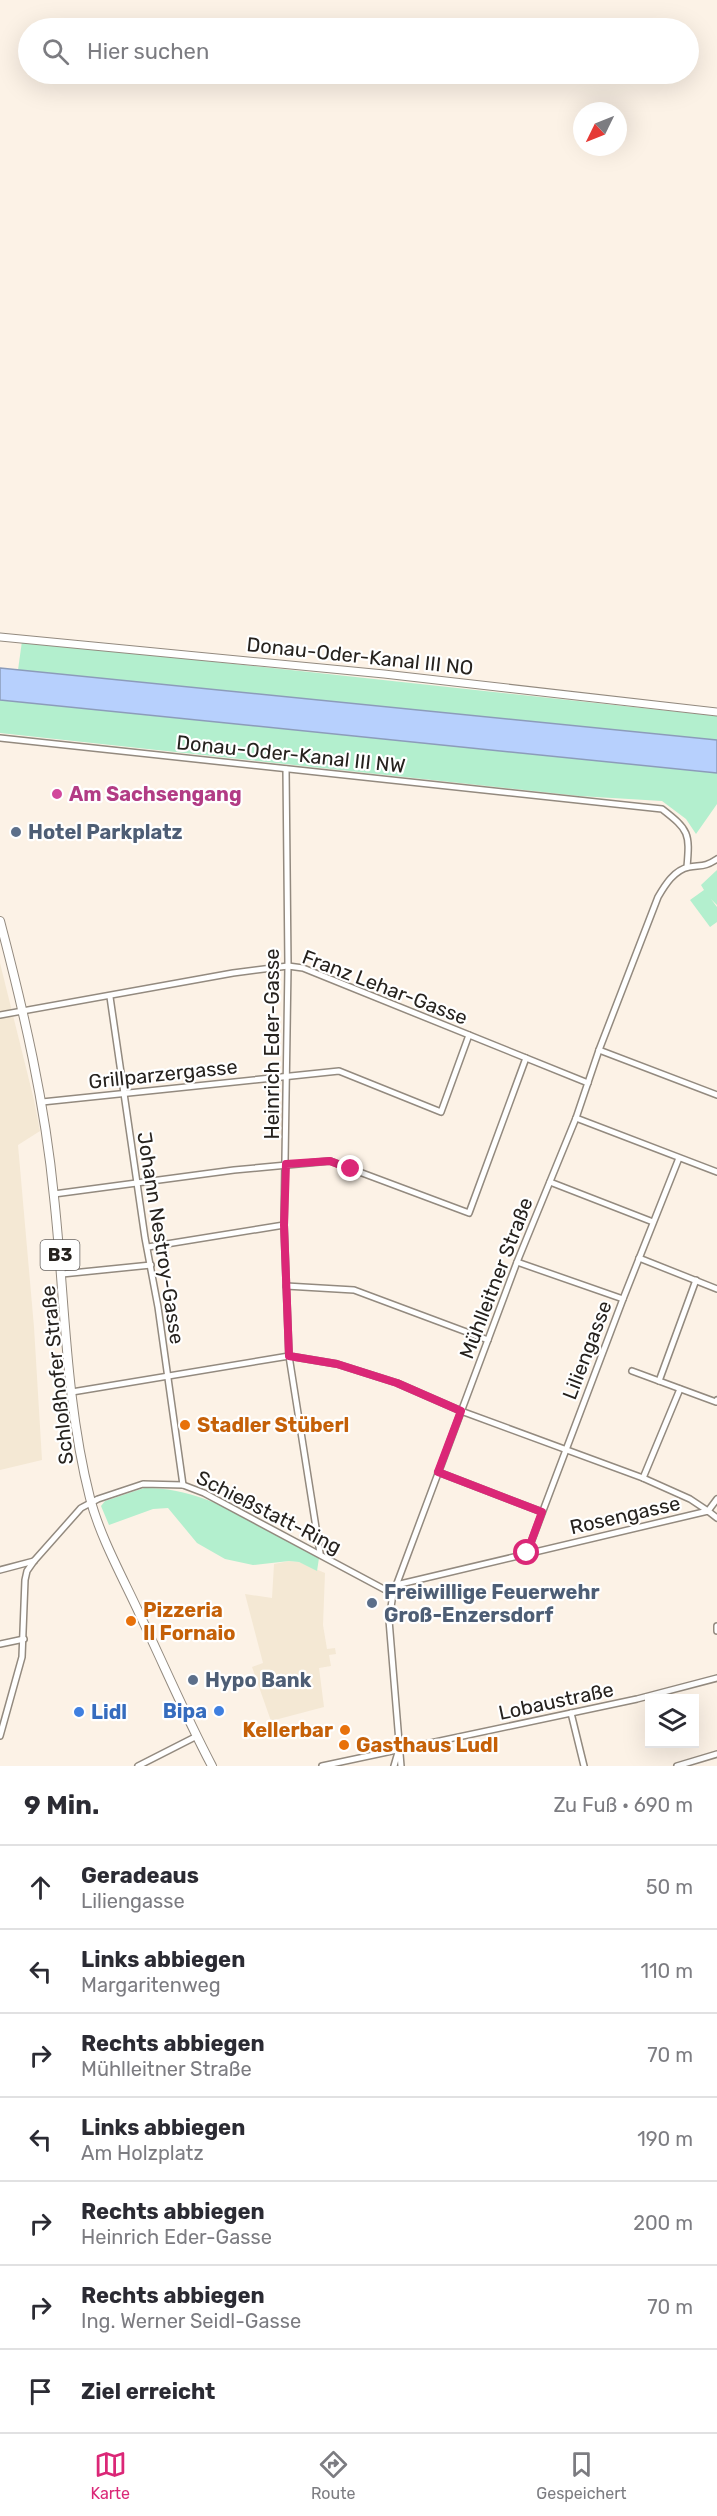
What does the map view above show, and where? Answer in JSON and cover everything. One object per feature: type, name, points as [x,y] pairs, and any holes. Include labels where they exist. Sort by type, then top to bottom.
[{"type":"main road","name":"Schloßhofer Straße","points":[[0,921],[23,1009],[42,1102],[54,1194],[72,1392],[81,1455],[91,1502],[114,1559],[197,1736]]},
{"type":"main road","name":"B3","points":[[197,1736],[212,1766]]},
{"type":"street","name":"Donau-Oder-Kanal III NO","points":[[0,637],[384,674],[717,712]]},
{"type":"street","name":"Donau-Oder-Kanal III NW","points":[[0,738],[580,798],[662,809],[682,824],[689,843],[687,867]]},
{"type":"street","name":"Heinrich Eder-Gasse","points":[[286,769],[288,966],[284,1225],[289,1356],[320,1553]]},
{"type":"street","name":"Mühlleitner Straße","points":[[401,1766],[389,1620],[396,1585],[518,1262],[576,1118],[599,1050],[658,897],[669,879],[687,867],[704,867],[717,859]]},
{"type":"street","name":"Franz Lehar-Gasse","points":[[0,1015],[23,1009],[110,997],[233,973],[288,966],[303,968],[588,1083]]},
{"type":"street","name":"Johann Nestroy-Gasse","points":[[110,997],[136,1183],[169,1378],[183,1485]]},
{"type":"street","name":"Grillparzergasse","points":[[42,1102],[339,1071],[441,1112],[469,1035]]},
{"type":"street","points":[[599,1050],[717,1095]]},
{"type":"street","points":[[54,1194],[286,1164],[330,1161],[469,1213],[526,1058]]},
{"type":"street","points":[[576,1118],[717,1172]]},
{"type":"street","name":"Liliengasse","points":[[527,1553],[679,1158]]},
{"type":"street","points":[[550,1182],[653,1222]]},
{"type":"street","points":[[148,1247],[284,1225]]},
{"type":"street","points":[[639,1258],[717,1289]]},
{"type":"street","points":[[518,1262],[623,1299]]},
{"type":"street","points":[[62,1274],[151,1265]]},
{"type":"street","points":[[659,1381],[696,1280]]},
{"type":"street","points":[[286,1286],[354,1290],[488,1340]]},
{"type":"street","points":[[72,1392],[169,1378],[289,1356],[337,1364],[397,1383],[461,1411],[643,1478],[690,1499],[708,1511],[717,1499]]},
{"type":"street","points":[[632,1371],[717,1401]]},
{"type":"street","points":[[643,1478],[680,1389]]},
{"type":"street","points":[[438,1472],[542,1512]]},
{"type":"street","name":"Schießstatt-Ring","points":[[91,1502],[143,1484],[183,1485],[204,1493],[320,1553],[393,1594]]},
{"type":"street","points":[[0,1736],[22,1658],[27,1571],[81,1508],[91,1502]]},
{"type":"street","name":"Rosengasse","points":[[396,1585],[708,1511],[717,1518]]},
{"type":"street","points":[[0,1570],[34,1561]]},
{"type":"street","points":[[717,1626],[717,1631]]},
{"type":"street","points":[[0,1644],[24,1639]]},
{"type":"street","name":"Lobaustraße","points":[[322,1766],[673,1691],[717,1678]]},
{"type":"street","points":[[571,1713],[584,1766]]},
{"type":"street","points":[[138,1766],[197,1736]]},
{"type":"street","points":[[394,1766],[399,1749]]},
{"type":"street","points":[[677,1766],[717,1754]]},
{"type":"shaded area","points":[[0,963],[40,1131],[18,1145],[34,1327],[42,1460],[0,1470]]},
{"type":"shaded area","points":[[299,1562],[325,1573],[323,1625],[327,1649],[335,1648],[336,1654],[329,1655],[331,1666],[319,1668],[324,1707],[271,1721],[252,1667],[263,1663],[245,1594],[272,1598],[274,1564]]},
{"type":"green space","points":[[22,641],[717,716],[717,740],[18,670]]},
{"type":"green space","points":[[0,700],[717,773],[717,804],[696,834],[686,819],[662,801],[579,796],[0,733]]},
{"type":"green space","points":[[717,870],[717,905],[711,899],[717,907],[717,922],[710,927],[690,900],[704,890],[701,885]]},
{"type":"green space","points":[[144,1488],[191,1494],[235,1512],[319,1558],[317,1571],[299,1562],[253,1565],[225,1559],[197,1543],[168,1508],[153,1509],[109,1525],[101,1506],[105,1501]]},
{"type":"water","points":[[0,668],[717,740],[717,773],[0,700]]},
{"type":"place","name":"Am Sachsengang","points":[[57,794]]},
{"type":"place","name":"Hotel Parkplatz","points":[[16,832]]},
{"type":"place","name":"Stadler Stüberl","points":[[185,1425]]},
{"type":"place","name":"Freiwillige Feuerwehr Groß-Enzersdorf","points":[[372,1603]]},
{"type":"place","name":"Pizzeria Il Fornaio","points":[[131,1621]]},
{"type":"place","name":"Hypo Bank","points":[[193,1680]]},
{"type":"place","name":"Bipa","points":[[219,1711]]},
{"type":"place","name":"Lidl","points":[[79,1712]]},
{"type":"place","name":"Kellerbar","points":[[345,1730]]},
{"type":"place","name":"Gasthaus Ludl","points":[[344,1745]]},
{"type":"route","points":[[351,1169],[330,1161],[286,1164],[284,1225],[289,1356],[337,1364],[397,1383],[461,1411],[438,1472],[542,1512],[527,1553]]}]
